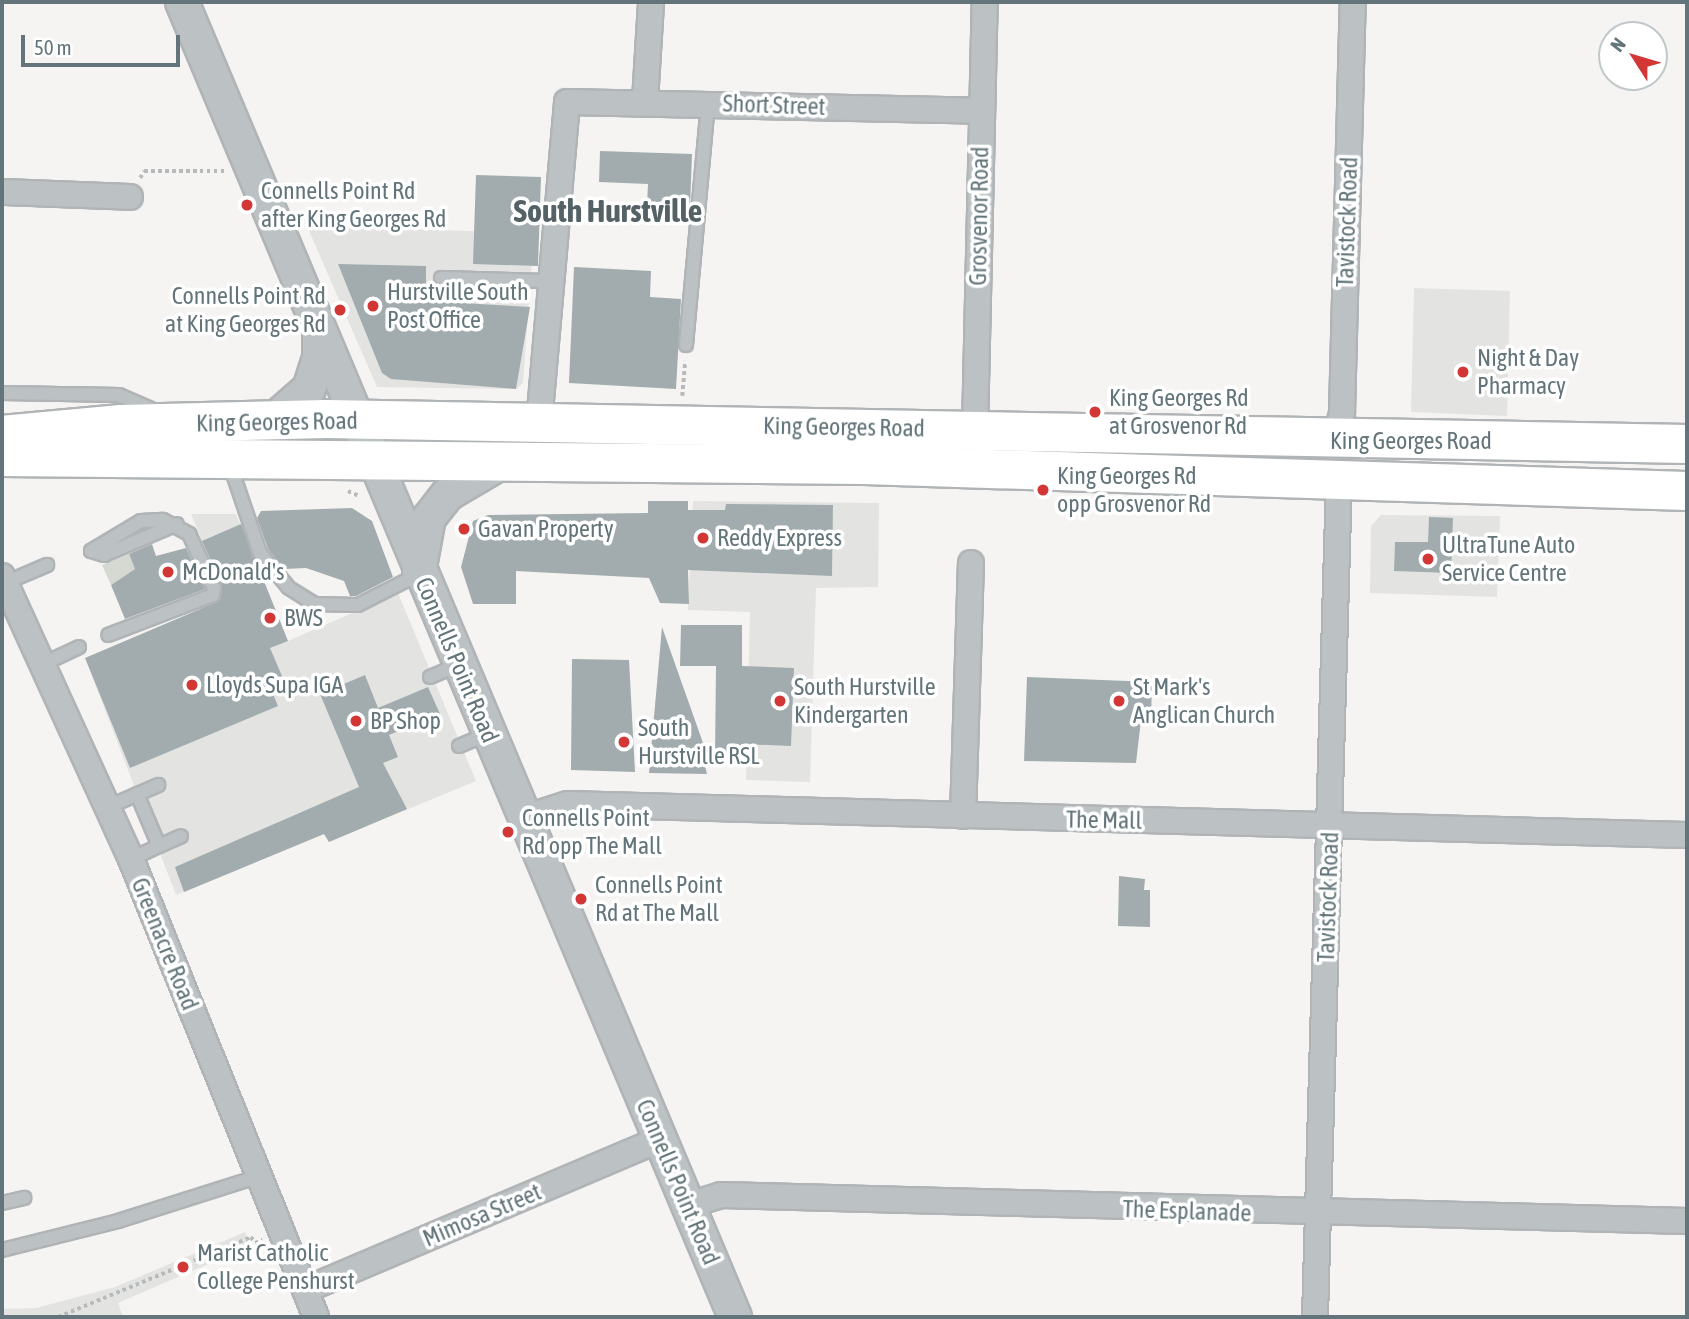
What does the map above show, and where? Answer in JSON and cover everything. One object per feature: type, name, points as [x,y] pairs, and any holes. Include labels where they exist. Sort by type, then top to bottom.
[{"type":"highway","name":"King Georges Road","points":[[2,435],[187,424],[358,420],[975,430],[1687,491]]},
{"type":"highway","name":"King Georges Road","points":[[2,457],[228,458],[499,464],[834,464],[1337,459],[1687,444]]},
{"type":"highway","points":[[1634,486],[1687,464]]},
{"type":"street","name":"Connells Point Road","points":[[182,2],[250,171],[289,245],[419,573],[461,664],[735,1317]]},
{"type":"street","points":[[645,101],[651,2]]},
{"type":"street","name":"Grosvenor Road","points":[[975,430],[985,2]]},
{"type":"street","name":"Tavistock Road","points":[[1315,1317],[1330,826],[1337,459],[1342,412],[1353,2]]},
{"type":"street","name":"Short Street","points":[[550,281],[567,102],[645,101],[981,111]]},
{"type":"street","points":[[2,192],[130,197]]},
{"type":"street","points":[[539,423],[550,281]]},
{"type":"street","points":[[271,422],[309,389],[319,359],[319,323]]},
{"type":"street","points":[[419,573],[429,518],[448,494],[499,464]]},
{"type":"street","points":[[963,816],[971,563]]},
{"type":"street","name":"Greenacre Road","points":[[4,580],[131,859],[257,1177],[316,1317]]},
{"type":"street","name":"The Mall","points":[[524,818],[568,804],[1687,835]]},
{"type":"street","name":"Mimosa Street","points":[[304,1290],[659,1140]]},
{"type":"street","name":"The Esplanade","points":[[689,1205],[721,1195],[1317,1215],[1687,1222]]},
{"type":"lane","points":[[686,345],[708,103]]},
{"type":"lane","points":[[441,278],[550,281]]},
{"type":"lane","points":[[2,393],[119,396],[187,424]]},
{"type":"lane","points":[[228,458],[260,552],[289,588],[306,599],[358,605],[419,573]]},
{"type":"lane","points":[[108,635],[213,595],[189,534],[177,524],[141,521],[91,551],[104,555],[177,524]]},
{"type":"lane","points":[[4,580],[47,565]]},
{"type":"lane","points":[[41,665],[79,648]]},
{"type":"lane","points":[[430,677],[461,664]]},
{"type":"lane","points":[[459,746],[489,733]]},
{"type":"lane","points":[[108,807],[158,785]]},
{"type":"lane","points":[[137,794],[159,846]]},
{"type":"lane","points":[[131,859],[181,836]]},
{"type":"lane","points":[[2,1250],[118,1222],[257,1177]]},
{"type":"lane","points":[[2,1203],[24,1198]]},
{"type":"path","points":[[130,197],[144,172],[225,171]]},
{"type":"path","points":[[682,396],[686,345]]},
{"type":"path","points":[[348,491],[359,496]]},
{"type":"path","points":[[58,1317],[251,1237],[255,1243],[281,1233]]},
{"type":"shaded area","points":[[307,226],[534,233],[523,383],[516,389],[377,387]]},
{"type":"shaded area","points":[[1414,288],[1510,291],[1507,416],[1411,412]]},
{"type":"shaded area","points":[[693,501],[879,503],[878,587],[816,588],[810,782],[746,780],[750,612],[688,610]]},
{"type":"shaded area","points":[[191,514],[236,514],[288,641],[398,593],[476,781],[329,842],[324,834],[176,895],[85,658],[226,600]]},
{"type":"shaded area","points":[[1381,515],[1500,516],[1497,597],[1370,593],[1371,526]]},
{"type":"shaded area","points":[[129,554],[135,569],[111,585],[102,565]]},
{"type":"shaded area","name":"Marist Catholic College Penshurst","points":[[245,1232],[250,1246],[118,1303],[123,1317],[2,1317],[2,1309],[36,1308],[115,1287]]},
{"type":"building","points":[[600,151],[692,154],[690,207],[647,205],[648,184],[599,182]]},
{"type":"building","points":[[476,175],[541,177],[538,266],[473,264]]},
{"type":"building","points":[[338,264],[426,266],[426,301],[530,307],[516,389],[391,379],[382,373]]},
{"type":"building","points":[[574,267],[651,271],[650,297],[681,299],[676,389],[569,383]]},
{"type":"building","points":[[648,501],[688,501],[688,510],[725,510],[726,504],[833,505],[832,576],[688,570],[689,604],[660,603],[649,578],[516,571],[516,604],[473,604],[461,567],[473,521],[488,515],[648,513]]},
{"type":"building","points":[[352,508],[372,521],[393,577],[356,596],[350,596],[344,581],[306,568],[284,569],[268,549],[257,518],[261,511]]},
{"type":"building","points":[[1429,517],[1453,518],[1451,573],[1394,571],[1395,542],[1428,542]]},
{"type":"building","points":[[241,524],[288,641],[270,648],[282,676],[268,682],[278,706],[130,768],[85,658],[219,601],[222,585],[202,541]]},
{"type":"building","name":"McDonald's","points":[[152,544],[156,556],[186,548],[205,589],[125,619],[111,585],[135,569],[129,554]]},
{"type":"building","points":[[681,625],[742,625],[742,666],[794,668],[791,746],[741,744],[741,757],[715,757],[716,666],[680,666]]},
{"type":"building","points":[[662,627],[708,757],[703,757],[707,774],[649,773]]},
{"type":"building","points":[[572,659],[629,660],[635,772],[571,770]]},
{"type":"building","points":[[365,675],[378,708],[428,687],[440,714],[389,735],[398,757],[383,763],[407,809],[329,842],[324,834],[184,892],[175,867],[359,787],[320,694]]},
{"type":"building","points":[[1027,677],[1152,682],[1151,720],[1141,720],[1136,763],[1024,761]]},
{"type":"building","points":[[1119,876],[1145,879],[1144,890],[1150,890],[1150,927],[1118,926]]},
{"type":"place","name":"Connells Point Rd after King Georges Rd","points":[[247,205]]},
{"type":"place","name":"Hurstville South Post Office","points":[[373,306]]},
{"type":"place","name":"Connells Point Rd at King Georges Rd","points":[[340,310]]},
{"type":"place","name":"Night & Day Pharmacy","points":[[1463,372]]},
{"type":"place","name":"King Georges Rd at Grosvenor Rd","points":[[1095,412]]},
{"type":"place","name":"King Georges Rd opp Grosvenor Rd","points":[[1043,490]]},
{"type":"place","name":"Gavan Property","points":[[464,529]]},
{"type":"place","name":"Reddy Express","points":[[703,538]]},
{"type":"place","name":"UltraTune Auto Service Centre","points":[[1428,559]]},
{"type":"place","name":"McDonald's","points":[[168,572]]},
{"type":"place","name":"BWS","points":[[270,618]]},
{"type":"place","name":"Lloyds Supa IGA","points":[[192,685]]},
{"type":"place","name":"South Hurstville Kindergarten","points":[[780,701]]},
{"type":"place","name":"St Mark's Anglican Church","points":[[1119,701]]},
{"type":"place","name":"BP Shop","points":[[356,721]]},
{"type":"place","name":"South Hurstville RSL","points":[[624,742]]},
{"type":"place","name":"Connells Point Rd opp The Mall","points":[[508,832]]},
{"type":"place","name":"Connells Point Rd at The Mall","points":[[581,899]]},
{"type":"place","name":"Marist Catholic College Penshurst","points":[[183,1267]]},
{"type":"district","name":"South Hurstville","points":[[608,211]]}]
